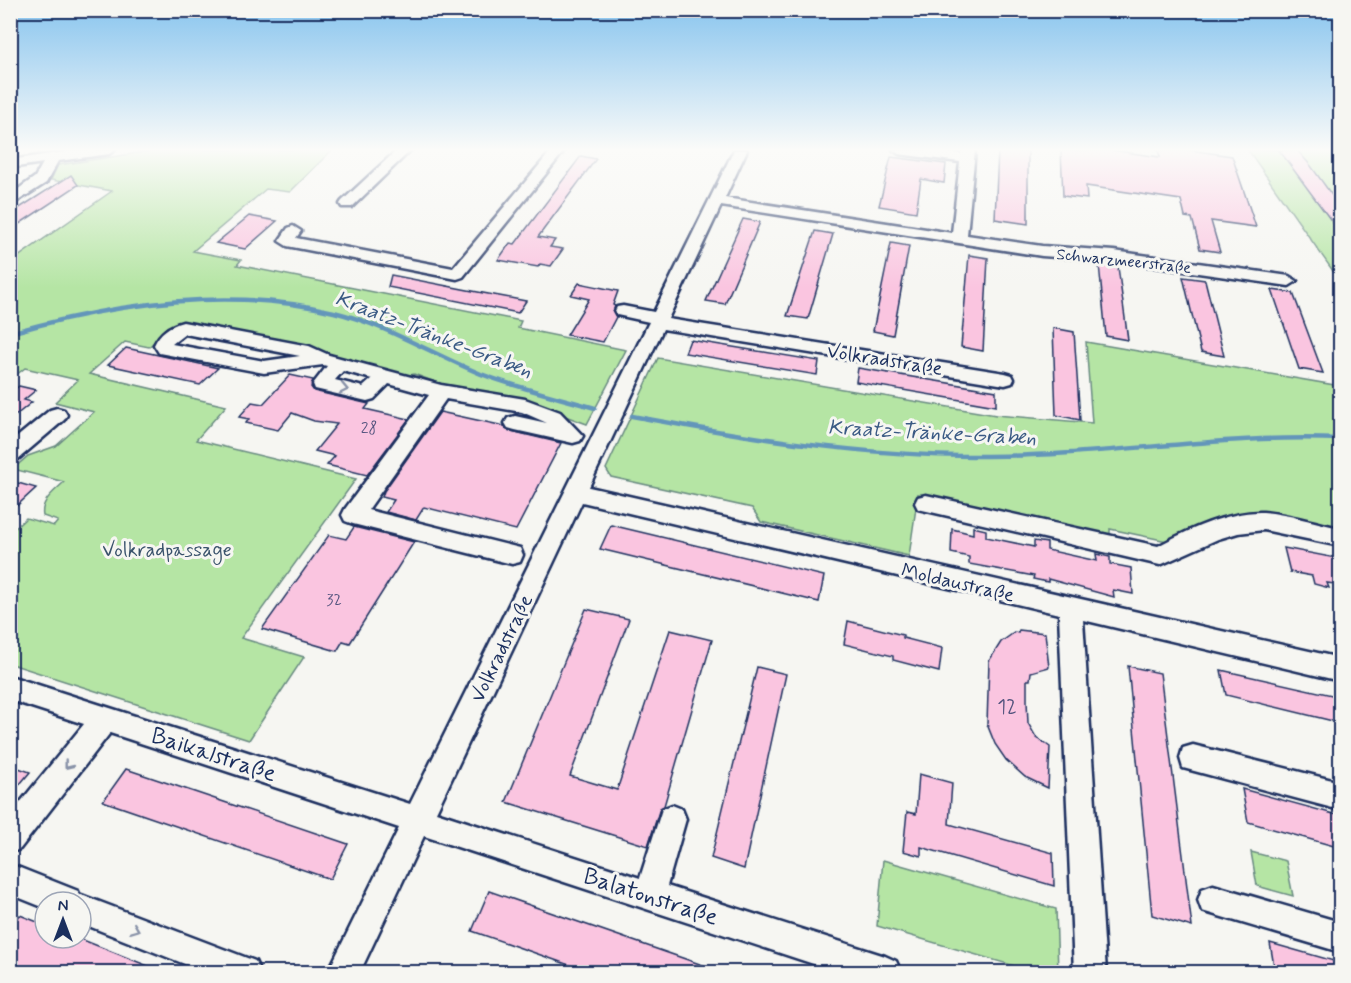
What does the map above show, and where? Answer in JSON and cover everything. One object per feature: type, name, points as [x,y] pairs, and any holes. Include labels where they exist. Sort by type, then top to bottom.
[{"type":"street","points":[[347,204],[356,196]]},
{"type":"street","points":[[293,231],[287,241],[457,274],[521,196]]},
{"type":"street","name":"Volkradstraße","points":[[344,972],[719,196]]},
{"type":"street","points":[[959,239],[963,196]]},
{"type":"street","name":"Schwarzmeerstraße","points":[[716,201],[1042,251],[1114,255],[1289,281]]},
{"type":"street","points":[[623,311],[658,321]]},
{"type":"street","name":"Volkradstraße","points":[[658,321],[1005,379]]},
{"type":"street","points":[[331,361],[264,367],[165,349],[163,345],[164,341],[175,331],[192,328],[309,352],[331,361],[441,392],[525,406],[553,417],[573,436],[515,423]]},
{"type":"street","points":[[331,361],[322,384],[367,394],[386,376]]},
{"type":"street","points":[[441,392],[353,515],[512,555]]},
{"type":"street","points":[[10,455],[57,415]]},
{"type":"street","name":"Moldaustraße","points":[[576,492],[1341,669]]},
{"type":"street","points":[[926,502],[1160,556],[1182,543],[1251,521],[1264,521],[1341,537]]},
{"type":"street","points":[[1070,608],[1090,972]]},
{"type":"street","name":"Baikalstraße","points":[[10,688],[417,820]]},
{"type":"street","points":[[10,839],[104,719]]},
{"type":"street","points":[[1193,758],[1341,796]]},
{"type":"street","points":[[649,896],[672,819]]},
{"type":"street","name":"Balatonstraße","points":[[417,820],[884,972]]},
{"type":"street","points":[[10,879],[37,890]]},
{"type":"street","points":[[1213,900],[1341,937]]},
{"type":"street","points":[[93,913],[244,972]]},
{"type":"green space","name":"Volkradpassage","points":[[105,196],[258,196],[193,251],[241,260],[237,265],[521,321],[518,328],[626,350],[587,424],[524,401],[451,388],[414,374],[402,377],[314,349],[195,323],[188,323],[169,330],[149,347],[125,342],[89,374],[226,406],[196,440],[356,479],[241,638],[304,657],[249,740],[11,664],[11,532],[26,518],[54,526],[58,521],[43,516],[44,506],[49,497],[64,482],[13,469],[28,456],[56,446],[94,412],[55,402],[78,380],[25,368],[11,379],[11,262]]},
{"type":"green space","points":[[1280,196],[1340,196],[1340,281]]},
{"type":"green space","points":[[1086,342],[1340,386],[1340,528],[1258,511],[1167,541],[1110,529],[1110,535],[918,494],[909,556],[761,522],[752,508],[611,477],[606,469],[658,358],[996,415],[1092,423]]},
{"type":"green space","points":[[1251,852],[1286,861],[1293,896],[1257,886]]},
{"type":"green space","points":[[883,860],[1056,909],[1058,972],[1035,972],[877,926]]},
{"type":"building","points":[[38,196],[62,196],[10,230],[10,214]]},
{"type":"building","points":[[551,196],[569,196],[538,237],[555,240],[550,247],[563,249],[551,266],[540,264],[538,267],[498,260],[510,243],[515,244]]},
{"type":"building","points":[[881,196],[918,196],[916,212],[879,206]]},
{"type":"building","points":[[996,196],[1028,196],[1028,224],[995,219]]},
{"type":"building","points":[[1063,196],[1087,196],[1087,199]]},
{"type":"building","points":[[1153,196],[1245,196],[1256,227],[1211,221],[1220,252],[1200,249],[1192,218],[1185,217],[1181,200]]},
{"type":"building","points":[[1313,196],[1332,196],[1341,208],[1341,234]]},
{"type":"building","points":[[249,216],[277,221],[245,249],[216,243]]},
{"type":"building","points":[[743,219],[760,222],[725,304],[706,301]]},
{"type":"building","points":[[815,231],[833,234],[808,319],[787,316]]},
{"type":"building","points":[[891,243],[909,246],[893,335],[873,331]]},
{"type":"building","points":[[969,255],[988,258],[983,351],[961,347]]},
{"type":"building","points":[[1099,264],[1118,267],[1128,340],[1106,336]]},
{"type":"building","points":[[391,275],[526,301],[518,313],[388,287]]},
{"type":"building","points":[[1183,277],[1205,280],[1224,356],[1201,352]]},
{"type":"building","points":[[579,283],[618,291],[613,305],[616,317],[603,342],[567,335],[589,299],[571,295]]},
{"type":"building","points":[[1272,290],[1293,293],[1323,373],[1299,369]]},
{"type":"building","points":[[1053,328],[1074,332],[1080,420],[1056,415]]},
{"type":"building","points":[[690,340],[819,361],[817,375],[685,353]]},
{"type":"building","points":[[126,348],[218,368],[200,385],[108,365]]},
{"type":"building","points":[[858,368],[996,391],[996,406],[856,382]]},
{"type":"building","points":[[290,375],[313,380],[311,387],[314,391],[369,404],[365,409],[409,419],[367,475],[327,465],[335,456],[315,451],[337,424],[314,421],[292,413],[278,430],[246,423],[249,419],[239,417],[252,402],[263,404]]},
{"type":"building","points":[[19,386],[36,390],[24,400],[32,402],[10,420],[10,393]]},
{"type":"building","points":[[440,412],[504,426],[507,430],[561,443],[516,530],[424,507],[416,520],[386,512],[394,500],[382,497],[384,491]]},
{"type":"building","points":[[18,483],[36,488],[10,512],[10,489]]},
{"type":"building","points":[[611,525],[824,576],[819,602],[600,549]]},
{"type":"building","points":[[354,527],[414,542],[350,643],[343,641],[337,651],[262,629],[329,535],[346,539]]},
{"type":"building","points":[[973,527],[986,530],[986,537],[1034,547],[1034,541],[1047,543],[1047,550],[1097,561],[1096,554],[1110,557],[1110,564],[1131,568],[1133,594],[1113,590],[1114,597],[1048,579],[1048,582],[1033,579],[1034,576],[969,564],[969,557],[951,553],[952,529],[973,534]]},
{"type":"building","points":[[1284,548],[1341,559],[1341,585],[1327,583],[1329,588],[1314,584],[1312,576],[1290,572]]},
{"type":"building","points":[[586,609],[629,619],[570,776],[617,790],[670,630],[712,640],[664,806],[660,808],[648,846],[506,802]]},
{"type":"building","points":[[848,621],[942,648],[939,672],[893,660],[893,656],[844,644]]},
{"type":"building","points":[[1019,630],[1045,633],[1049,667],[1031,672],[1030,680],[1027,680],[1027,701],[1028,723],[1036,737],[1050,747],[1048,788],[1025,777],[1006,760],[995,744],[987,724],[989,661],[1001,642],[1015,632],[1018,633]]},
{"type":"building","points":[[1128,666],[1160,673],[1192,927],[1152,915]]},
{"type":"building","points":[[757,667],[786,674],[744,869],[711,858]]},
{"type":"building","points":[[1221,670],[1341,697],[1341,723],[1226,695]]},
{"type":"building","points":[[10,765],[30,772],[10,796]]},
{"type":"building","points":[[126,769],[348,844],[330,879],[103,801]]},
{"type":"building","points":[[919,774],[952,783],[949,824],[1053,853],[1054,886],[921,847],[921,856],[903,851],[907,812],[916,814]]},
{"type":"building","points":[[1242,789],[1341,816],[1341,848],[1248,822]]},
{"type":"building","points":[[489,891],[717,970],[716,972],[589,972],[472,931]]},
{"type":"building","points":[[20,915],[33,920],[33,950],[93,950],[93,944],[163,972],[27,972],[10,966],[10,927]]},
{"type":"building","points":[[1270,943],[1341,963],[1341,972],[1275,972]]},
{"type":"waterway","name":"Kraatz-Tränke-Graben","points":[[10,333],[89,314],[171,302],[253,300],[294,304],[334,312],[372,324],[481,374],[595,408]]},
{"type":"waterway","name":"Kraatz-Tränke-Graben","points":[[632,416],[809,445],[942,455],[1031,455],[1208,442],[1296,438],[1340,439]]}]
